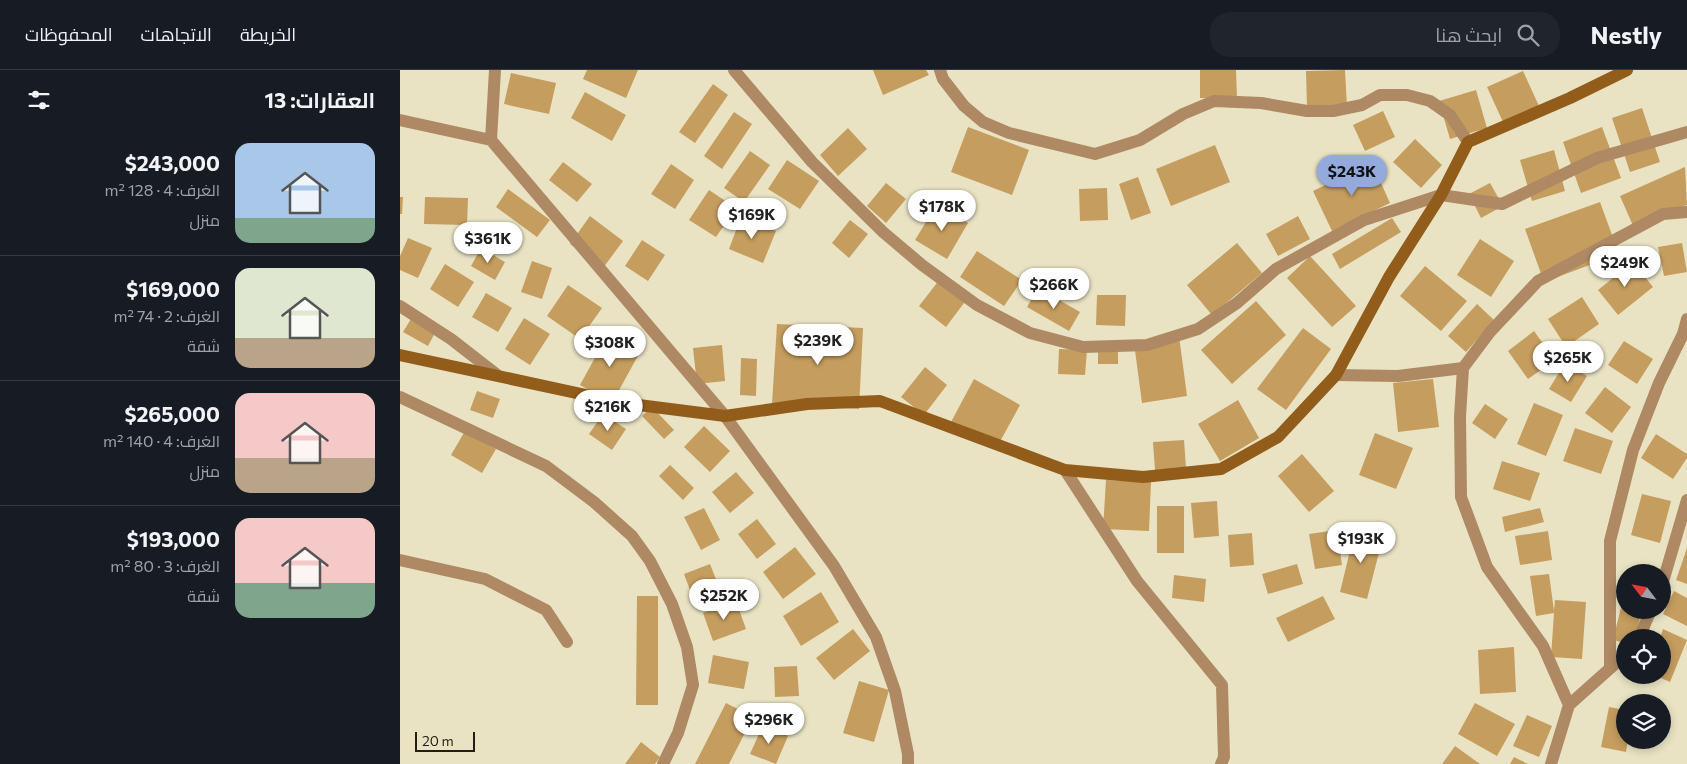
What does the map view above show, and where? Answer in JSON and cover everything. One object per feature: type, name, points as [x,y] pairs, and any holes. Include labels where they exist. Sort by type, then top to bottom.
[{"type":"main road","points":[[400,355],[496,374],[623,403],[725,416],[807,404],[880,401],[1065,470],[1143,477],[1221,468],[1278,437],[1336,374],[1389,277],[1441,195],[1468,142],[1570,98],[1627,70]]},
{"type":"street","points":[[490,140],[495,70]]},
{"type":"street","points":[[734,70],[812,162],[883,232],[922,265],[977,305],[1030,333],[1083,347],[1147,345],[1198,329],[1237,303],[1276,270],[1364,220],[1441,195],[1502,204],[1598,158],[1687,132]]},
{"type":"street","points":[[940,70],[943,78],[964,106],[983,122],[1009,133],[1095,154],[1140,140],[1183,114],[1214,101],[1261,103],[1307,111],[1333,111],[1362,105],[1380,95],[1407,95],[1430,101],[1450,115],[1468,142]]},
{"type":"street","points":[[400,120],[490,140],[725,416],[834,566],[876,637],[895,691],[908,754],[908,764]]},
{"type":"street","points":[[1568,705],[1543,646],[1487,567],[1461,497],[1460,417],[1463,368],[1490,332],[1538,281],[1664,214],[1687,212]]},
{"type":"street","points":[[400,306],[451,339],[496,374]]},
{"type":"street","points":[[1610,668],[1610,540],[1632,450],[1659,383],[1683,334],[1687,319]]},
{"type":"street","points":[[1336,374],[1398,376],[1463,368]]},
{"type":"street","points":[[400,397],[546,466],[594,502],[632,536],[650,561],[672,604],[688,647],[693,685],[678,733],[663,764]]},
{"type":"street","points":[[1065,470],[1137,581],[1222,685],[1224,757],[1220,764]]},
{"type":"street","points":[[1668,564],[1687,500]]},
{"type":"street","points":[[400,560],[485,579],[546,610],[568,642]]},
{"type":"street","points":[[1551,764],[1568,705],[1616,663]]},
{"type":"building","points":[[587,70],[638,70],[626,98],[583,79]]},
{"type":"building","points":[[873,70],[926,70],[929,75],[883,95]]},
{"type":"building","points":[[1200,70],[1236,70],[1237,98],[1200,98]]},
{"type":"building","points":[[1345,70],[1347,106],[1307,107],[1306,71]]},
{"type":"building","points":[[1523,71],[1539,106],[1503,122],[1487,87]]},
{"type":"building","points":[[511,73],[556,83],[549,114],[504,104]]},
{"type":"building","points":[[713,84],[728,95],[695,143],[679,132]]},
{"type":"building","points":[[1476,90],[1487,128],[1450,139],[1439,101]]},
{"type":"building","points":[[585,92],[626,115],[612,141],[571,118]]},
{"type":"building","points":[[1642,108],[1660,162],[1630,172],[1612,118]]},
{"type":"building","points":[[1383,111],[1395,137],[1365,151],[1353,125]]},
{"type":"building","points":[[734,112],[752,124],[722,169],[704,156]]},
{"type":"building","points":[[968,127],[1029,150],[1012,195],[951,172]]},
{"type":"building","points":[[1602,127],[1621,178],[1581,193],[1563,142]]},
{"type":"building","points":[[848,128],[867,149],[838,176],[820,155]]},
{"type":"building","points":[[1415,139],[1442,165],[1421,188],[1393,162]]},
{"type":"building","points":[[1215,145],[1230,182],[1171,206],[1156,169]]},
{"type":"building","points":[[1554,150],[1565,191],[1532,201],[1520,160]]},
{"type":"building","points":[[750,151],[770,165],[744,202],[724,188]]},
{"type":"building","points":[[787,160],[819,181],[800,209],[768,189]]},
{"type":"building","points":[[563,162],[592,184],[577,202],[549,180]]},
{"type":"building","points":[[1372,163],[1390,203],[1332,231],[1313,191]]},
{"type":"building","points":[[671,164],[694,180],[675,209],[651,194]]},
{"type":"building","points":[[1685,167],[1687,205],[1634,228],[1620,196]]},
{"type":"building","points":[[1138,177],[1151,213],[1131,220],[1119,184]]},
{"type":"building","points":[[886,183],[906,199],[886,223],[867,206]]},
{"type":"building","points":[[1490,183],[1503,206],[1481,218],[1469,194]]},
{"type":"building","points":[[1107,188],[1108,220],[1080,221],[1079,189]]},
{"type":"building","points":[[508,189],[550,220],[537,237],[496,207]]},
{"type":"building","points":[[709,190],[736,208],[716,237],[689,220]]},
{"type":"building","points":[[400,197],[403,197],[402,214],[400,214]]},
{"type":"building","points":[[425,197],[468,198],[467,225],[424,224]]},
{"type":"building","points":[[1600,202],[1619,254],[1544,282],[1525,229]]},
{"type":"building","points":[[937,204],[968,223],[947,259],[915,240]]},
{"type":"building","points":[[590,216],[623,241],[603,268],[570,244]]},
{"type":"building","points":[[1298,216],[1310,239],[1278,256],[1266,234]]},
{"type":"building","points":[[741,217],[776,231],[763,263],[729,249]]},
{"type":"building","points":[[1392,218],[1401,232],[1340,269],[1332,254]]},
{"type":"building","points":[[850,220],[868,234],[849,258],[832,243]]},
{"type":"building","points":[[408,238],[432,248],[418,278],[400,270],[400,256]]},
{"type":"building","points":[[1480,239],[1514,261],[1491,297],[1457,275]]},
{"type":"building","points":[[642,240],[665,255],[648,281],[625,266]]},
{"type":"building","points":[[1237,243],[1262,273],[1212,315],[1187,285]]},
{"type":"building","points":[[1682,243],[1687,272],[1664,276],[1658,247]]},
{"type":"building","points":[[481,248],[505,262],[495,280],[471,266]]},
{"type":"building","points":[[977,251],[1022,280],[1004,306],[960,277]]},
{"type":"building","points":[[1310,256],[1356,306],[1332,327],[1287,278]]},
{"type":"building","points":[[532,261],[552,268],[542,299],[521,292]]},
{"type":"building","points":[[1633,262],[1653,287],[1618,315],[1598,290]]},
{"type":"building","points":[[445,264],[474,282],[458,307],[430,289]]},
{"type":"building","points":[[1425,266],[1467,301],[1441,331],[1400,296]]},
{"type":"building","points":[[940,279],[967,299],[946,327],[919,306]]},
{"type":"building","points":[[568,285],[602,308],[580,339],[547,316]]},
{"type":"building","points":[[1038,288],[1080,312],[1069,331],[1027,307]]},
{"type":"building","points":[[486,293],[512,308],[498,332],[472,317]]},
{"type":"building","points":[[1097,295],[1126,295],[1125,326],[1096,325]]},
{"type":"building","points":[[1582,297],[1599,324],[1566,347],[1548,319]]},
{"type":"building","points":[[1256,301],[1286,335],[1232,384],[1201,350]]},
{"type":"building","points":[[1477,304],[1494,320],[1466,352],[1448,336]]},
{"type":"building","points":[[414,314],[438,327],[428,346],[403,332]]},
{"type":"building","points":[[524,318],[550,334],[530,365],[505,349]]},
{"type":"building","points":[[777,324],[863,328],[859,409],[772,404]]},
{"type":"building","points":[[1303,328],[1331,349],[1286,410],[1257,389]]},
{"type":"building","points":[[1534,331],[1555,360],[1528,379],[1508,351]]},
{"type":"building","points":[[608,334],[640,352],[612,403],[580,385]]},
{"type":"building","points":[[1179,336],[1187,396],[1142,403],[1134,343]]},
{"type":"building","points":[[1624,341],[1653,359],[1637,384],[1608,365]]},
{"type":"building","points":[[722,345],[725,381],[697,384],[693,348]]},
{"type":"building","points":[[1098,345],[1118,345],[1118,364],[1098,364]]},
{"type":"building","points":[[1059,349],[1087,350],[1085,375],[1058,374]]},
{"type":"building","points":[[741,358],[757,359],[756,396],[740,395]]},
{"type":"building","points":[[1565,363],[1587,376],[1571,402],[1549,389]]},
{"type":"building","points":[[925,367],[947,385],[924,415],[901,397]]},
{"type":"building","points":[[974,379],[1020,405],[997,447],[951,422]]},
{"type":"building","points":[[1433,379],[1439,427],[1398,432],[1393,383]]},
{"type":"building","points":[[1605,387],[1631,407],[1612,433],[1585,413]]},
{"type":"building","points":[[477,391],[500,399],[493,418],[470,410]]},
{"type":"building","points":[[1238,400],[1259,438],[1220,461],[1198,424]]},
{"type":"building","points":[[1534,403],[1563,415],[1546,456],[1517,444]]},
{"type":"building","points":[[1485,404],[1508,419],[1495,439],[1472,423]]},
{"type":"building","points":[[652,407],[674,430],[664,439],[642,416]]},
{"type":"building","points":[[603,414],[626,429],[612,450],[589,434]]},
{"type":"building","points":[[704,426],[730,451],[710,472],[684,447]]},
{"type":"building","points":[[1575,428],[1613,441],[1601,474],[1563,461]]},
{"type":"building","points":[[465,431],[496,449],[482,473],[451,455]]},
{"type":"building","points":[[1375,433],[1413,448],[1396,489],[1359,475]]},
{"type":"building","points":[[1656,434],[1687,454],[1687,458],[1673,479],[1641,458]]},
{"type":"building","points":[[1184,440],[1186,468],[1155,470],[1153,442]]},
{"type":"building","points":[[1302,454],[1334,491],[1309,512],[1278,476]]},
{"type":"building","points":[[1502,461],[1540,473],[1530,501],[1493,489]]},
{"type":"building","points":[[670,465],[694,488],[683,500],[659,476]]},
{"type":"building","points":[[736,472],[754,493],[730,513],[712,492]]},
{"type":"building","points":[[1106,480],[1151,482],[1149,531],[1103,529]]},
{"type":"building","points":[[1642,494],[1671,501],[1660,543],[1631,535]]},
{"type":"building","points":[[1217,501],[1219,536],[1194,538],[1191,503]]},
{"type":"building","points":[[1157,506],[1184,506],[1184,553],[1157,553]]},
{"type":"building","points":[[704,508],[720,540],[701,550],[684,517]]},
{"type":"building","points":[[1540,508],[1544,522],[1505,532],[1502,517]]},
{"type":"building","points":[[757,519],[776,544],[757,559],[738,534]]},
{"type":"building","points":[[1337,530],[1342,565],[1315,569],[1309,534]]},
{"type":"building","points":[[1355,530],[1383,537],[1367,599],[1340,592]]},
{"type":"building","points":[[1548,531],[1552,560],[1520,565],[1515,536]]},
{"type":"building","points":[[1252,533],[1254,565],[1230,567],[1228,535]]},
{"type":"building","points":[[795,547],[816,574],[783,599],[763,572]]},
{"type":"building","points":[[1687,548],[1687,584],[1676,580]]},
{"type":"building","points":[[710,564],[721,592],[695,603],[684,574]]},
{"type":"building","points":[[1297,564],[1303,584],[1268,594],[1262,574]]},
{"type":"building","points":[[1549,574],[1554,611],[1555,600],[1586,602],[1582,659],[1551,657],[1554,613],[1536,616],[1530,576]]},
{"type":"building","points":[[1174,575],[1206,579],[1204,602],[1172,598]]},
{"type":"building","points":[[1674,591],[1687,598],[1687,626],[1671,618],[1671,597]]},
{"type":"building","points":[[821,592],[839,622],[801,646],[783,616]]},
{"type":"building","points":[[637,596],[658,596],[658,705],[636,705]]},
{"type":"building","points":[[1323,596],[1335,619],[1288,642],[1276,618]]},
{"type":"building","points":[[736,601],[746,629],[713,641],[703,613]]},
{"type":"building","points":[[1618,619],[1640,619],[1637,629],[1616,629],[1616,641],[1613,640]]},
{"type":"building","points":[[853,629],[870,651],[834,680],[816,658]]},
{"type":"building","points":[[1671,633],[1687,640],[1671,680]]},
{"type":"building","points":[[1514,647],[1516,692],[1480,694],[1478,650]]},
{"type":"building","points":[[713,655],[749,662],[744,689],[708,683]]},
{"type":"building","points":[[797,666],[799,696],[775,697],[774,667]]},
{"type":"building","points":[[859,681],[889,690],[874,742],[843,733]]},
{"type":"building","points":[[726,703],[753,717],[729,764],[695,764]]},
{"type":"building","points":[[1475,703],[1515,724],[1497,756],[1458,734]]},
{"type":"building","points":[[1609,707],[1616,708],[1616,749],[1626,749],[1626,752],[1601,747]]},
{"type":"building","points":[[1527,715],[1552,726],[1539,757],[1513,746]]},
{"type":"building","points":[[763,725],[788,736],[776,764],[750,754]]},
{"type":"building","points":[[641,742],[660,757],[655,764],[625,764]]},
{"type":"building","points":[[1455,746],[1480,764],[1442,764]]},
{"type":"building","points":[[1514,757],[1528,764],[1510,764]]}]
